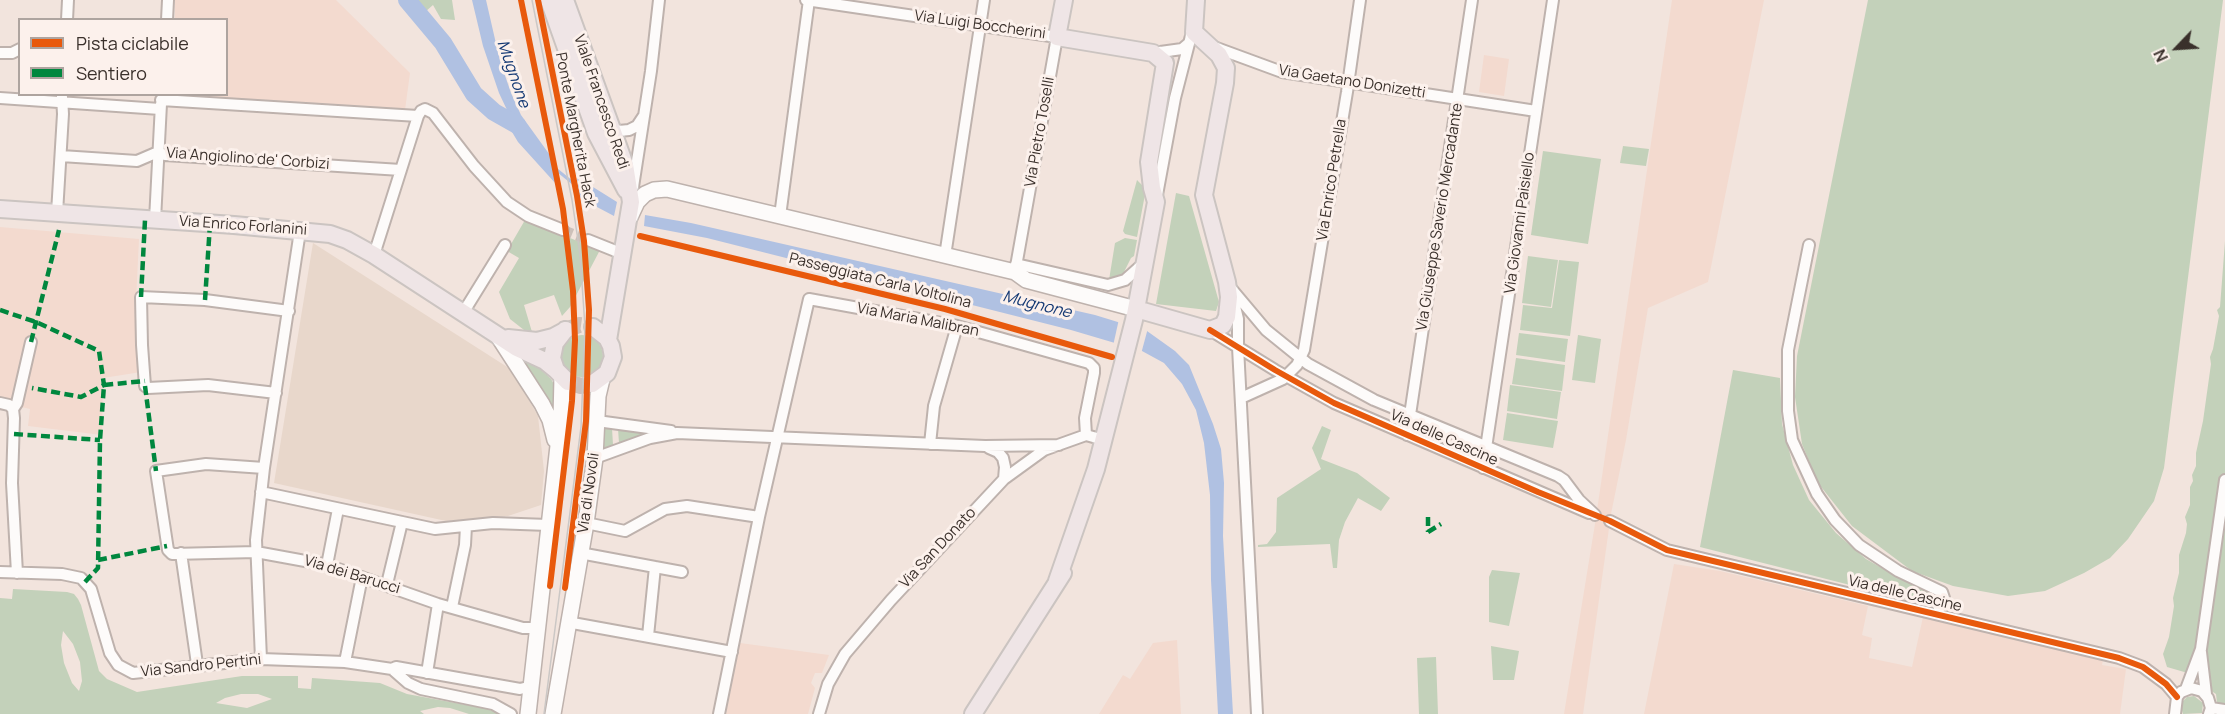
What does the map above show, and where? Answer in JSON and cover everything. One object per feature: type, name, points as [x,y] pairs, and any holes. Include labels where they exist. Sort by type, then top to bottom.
[{"type":"main road","name":"Viale Francesco Redi","points":[[549,0],[596,133],[632,204]]},
{"type":"main road","name":"Viale Francesco Redi","points":[[566,0],[609,126],[625,165],[632,204]]},
{"type":"main road","name":"Via Pietro Toselli","points":[[1057,37],[1064,0]]},
{"type":"main road","points":[[1136,314],[1210,330],[1218,328],[1226,321],[1227,282],[1204,195],[1226,83],[1226,68],[1222,58],[1195,34],[1191,35],[1196,0]]},
{"type":"main road","name":"Via Luigi Boccherini","points":[[1057,37],[1159,58]]},
{"type":"main road","points":[[973,714],[1057,581],[1096,469],[1136,314],[1156,202],[1149,162],[1159,58]]},
{"type":"main road","name":"Via di Novoli","points":[[597,382],[609,371],[613,359],[608,340],[632,204]]},
{"type":"main road","name":"Via Enrico Forlanini","points":[[0,209],[300,231],[336,236],[374,255],[517,348],[545,361],[562,377]]},
{"type":"main road","points":[[608,340],[593,326],[614,307]]},
{"type":"main road","name":"Via Enrico Forlanini","points":[[498,336],[537,341],[553,337],[566,330],[556,340],[552,360],[562,377]]},
{"type":"street","points":[[67,18],[68,0]]},
{"type":"street","points":[[167,18],[168,0]]},
{"type":"street","points":[[632,204],[659,0]]},
{"type":"street","points":[[780,216],[808,0]]},
{"type":"street","name":"Via Luigi Boccherini","points":[[808,0],[1057,37]]},
{"type":"street","points":[[945,256],[984,0]]},
{"type":"street","name":"Via Enrico Petrella","points":[[1300,359],[1305,347],[1360,0]]},
{"type":"street","name":"Via Giuseppe Saverio Mercadante","points":[[1407,435],[1472,0]]},
{"type":"street","name":"Via Giovanni Paisiello","points":[[1487,446],[1552,0]]},
{"type":"street","points":[[1175,98],[1172,78],[1159,58],[1182,49],[1191,35]]},
{"type":"street","points":[[1156,202],[1175,98],[1191,35]]},
{"type":"street","name":"Via Pietro Toselli","points":[[1015,268],[1057,37]]},
{"type":"street","name":"Via Gaetano Donizetti","points":[[1207,44],[1282,72],[1536,111]]},
{"type":"street","points":[[0,53],[12,53],[18,50]]},
{"type":"street","points":[[0,98],[161,101],[433,112],[474,166],[507,202],[518,211],[563,230]]},
{"type":"street","points":[[57,213],[62,98]]},
{"type":"street","points":[[155,220],[161,101]]},
{"type":"street","points":[[374,255],[422,113]]},
{"type":"street","points":[[609,126],[619,131],[629,130],[637,126],[644,117]]},
{"type":"street","name":"Via Angiolino de' Corbizi","points":[[61,156],[136,161],[158,152],[165,155],[401,170]]},
{"type":"street","points":[[632,204],[650,191],[668,189],[945,256],[1108,285],[1125,280],[1145,262]]},
{"type":"street","points":[[261,659],[256,552],[261,492],[300,231]]},
{"type":"street","points":[[588,240],[623,254]]},
{"type":"street","points":[[463,314],[505,245]]},
{"type":"street","points":[[1809,245],[1788,350],[1788,411],[1792,440],[1816,494],[1835,520],[1859,545],[1898,572],[1942,592],[1944,598],[1937,614]]},
{"type":"street","points":[[1015,268],[1026,280],[1136,314]]},
{"type":"street","points":[[1227,282],[1237,311],[1257,714]]},
{"type":"street","name":"Via delle Cascine","points":[[1210,330],[1334,403],[1595,515],[1562,479],[1344,385],[1300,359],[1266,330],[1227,282]]},
{"type":"street","points":[[276,393],[208,384],[156,389],[145,386],[141,297],[205,300],[289,311]]},
{"type":"street","name":"Via Maria Malibran","points":[[777,436],[809,299],[957,326],[1092,365],[1094,373],[1085,418],[1086,435]]},
{"type":"street","points":[[930,444],[934,406],[957,326]]},
{"type":"street","points":[[498,336],[546,410],[553,429],[557,456]]},
{"type":"street","points":[[17,573],[12,483],[13,409],[26,387],[31,342]]},
{"type":"street","points":[[1241,398],[1286,376],[1300,359]]},
{"type":"street","points":[[528,714],[563,399],[562,377]]},
{"type":"street","name":"Via di Novoli","points":[[553,714],[567,622],[586,524],[595,458],[597,382]]},
{"type":"street","points":[[0,403],[9,405],[13,409]]},
{"type":"street","points":[[597,421],[645,426],[677,433],[985,446],[1059,445]]},
{"type":"street","points":[[595,458],[650,438],[677,433]]},
{"type":"street","points":[[1086,435],[1104,440]]},
{"type":"street","name":"Via San Donato","points":[[819,714],[828,684],[845,654],[891,600],[1004,478],[1033,457],[1086,435]]},
{"type":"street","points":[[719,714],[777,436]]},
{"type":"street","points":[[985,446],[995,450],[1003,458],[1004,478]]},
{"type":"street","name":"Via delle Cascine","points":[[1483,468],[1487,446]]},
{"type":"street","name":"Via dei Barucci","points":[[264,468],[206,464],[156,471],[167,546],[172,554],[256,552],[327,565],[387,584],[438,604],[523,628],[536,628]]},
{"type":"street","points":[[2176,713],[2181,693],[2200,649],[2225,480]]},
{"type":"street","points":[[261,492],[440,529],[493,524],[548,525]]},
{"type":"street","points":[[586,524],[625,531],[665,509],[687,506],[759,517]]},
{"type":"street","points":[[327,565],[338,509]]},
{"type":"street","name":"Via delle Cascine","points":[[1610,521],[1667,550],[1685,555],[2137,663],[2181,693]]},
{"type":"street","points":[[387,584],[402,522]]},
{"type":"street","points":[[452,608],[465,545],[466,526]]},
{"type":"street","points":[[181,553],[197,664]]},
{"type":"street","points":[[580,553],[682,572]]},
{"type":"street","points":[[648,636],[655,567]]},
{"type":"street","name":"Via Sandro Pertini","points":[[0,572],[72,575],[86,582],[91,589],[110,653],[118,665],[137,674],[197,664],[261,659],[345,662],[392,669],[396,667],[520,689],[528,687],[531,679]]},
{"type":"street","points":[[345,662],[362,577]]},
{"type":"street","points":[[428,673],[438,604]]},
{"type":"street","points":[[567,622],[732,652]]},
{"type":"street","points":[[2200,649],[2210,711],[2225,710]]},
{"type":"street","name":"Via Sandro Pertini","points":[[392,669],[416,687],[486,702],[499,706],[511,714]]},
{"type":"street","points":[[2181,693],[2198,689],[2206,694]]},
{"type":"shaded area","points":[[175,0],[336,0],[410,73],[405,110],[171,96],[228,96],[228,18],[175,18]]},
{"type":"shaded area","points":[[1672,0],[1764,0],[1708,282],[1648,308],[1611,514],[1583,714],[1564,714],[1595,524]]},
{"type":"shaded area","points":[[1484,55],[1509,59],[1504,96],[1479,92]]},
{"type":"shaded area","points":[[0,227],[139,239],[135,322],[141,372],[103,378],[102,435],[28,426],[30,409],[0,402]]},
{"type":"shaded area","points":[[313,243],[512,370],[538,416],[544,471],[541,505],[508,516],[446,521],[274,483]]},
{"type":"shaded area","points":[[1674,564],[1720,571],[1868,606],[1862,635],[1872,638],[1869,658],[1912,667],[1923,617],[2103,660],[2102,665],[2126,669],[2120,714],[1644,714]]},
{"type":"shaded area","points":[[1177,640],[1181,714],[1099,714],[1123,675],[1130,679],[1153,643]]},
{"type":"shaded area","points":[[740,643],[829,655],[822,673],[815,673],[811,683],[815,688],[808,714],[726,714]]},
{"type":"green space","points":[[412,0],[452,0],[455,20],[441,19],[433,5],[425,12]]},
{"type":"green space","points":[[1868,0],[2223,0],[2164,468],[2154,501],[2128,539],[2110,558],[2045,591],[2008,596],[1953,586],[1912,571],[1852,526],[1818,483],[1802,444],[1795,397],[1797,356]]},
{"type":"green space","points":[[1623,146],[1649,149],[1646,166],[1620,163]]},
{"type":"green space","points":[[1543,151],[1601,159],[1588,244],[1531,235]]},
{"type":"green space","points":[[1137,180],[1146,189],[1137,237],[1125,234],[1123,231]]},
{"type":"green space","points":[[1176,193],[1189,196],[1219,302],[1216,311],[1156,304]]},
{"type":"green space","points":[[525,220],[600,250],[570,307],[562,316],[554,295],[524,305],[532,332],[524,330],[510,319],[499,292],[519,258],[507,251]]},
{"type":"green space","points":[[1125,238],[1137,240],[1134,256],[1123,274],[1109,280],[1115,243]]},
{"type":"green space","points":[[2225,241],[2225,704],[2217,703],[2216,694],[2202,685],[2198,676],[2167,667],[2163,654],[2169,637],[2174,606],[2173,598],[2179,573],[2179,555],[2186,533],[2185,517],[2190,505],[2190,487],[2196,466],[2196,453],[2211,364],[2210,357],[2219,316],[2217,310],[2220,307]]},
{"type":"green space","points":[[1528,256],[1558,260],[1551,307],[1522,303]]},
{"type":"green space","points":[[1559,260],[1579,262],[1570,336],[1520,330],[1523,305],[1552,308]]},
{"type":"green space","points":[[1519,333],[1568,339],[1565,362],[1516,355]]},
{"type":"green space","points":[[582,335],[597,341],[603,356],[597,371],[582,377],[567,371],[561,356],[567,341]]},
{"type":"green space","points":[[1578,335],[1601,339],[1595,383],[1572,380]]},
{"type":"green space","points":[[1516,358],[1565,365],[1562,391],[1512,384]]},
{"type":"green space","points":[[524,359],[535,364],[555,386],[555,419],[520,362]]},
{"type":"green space","points":[[1733,370],[1780,378],[1782,424],[1793,465],[1809,500],[1836,533],[1866,559],[1894,575],[1939,595],[1937,607],[1700,547]]},
{"type":"green space","points":[[1510,385],[1561,392],[1557,419],[1507,411]]},
{"type":"green space","points":[[1507,413],[1558,421],[1553,448],[1503,440]]},
{"type":"green space","points":[[1322,426],[1331,430],[1321,459],[1357,473],[1390,498],[1381,511],[1358,498],[1345,522],[1339,540],[1337,568],[1333,568],[1330,544],[1258,547],[1258,545],[1267,544],[1276,532],[1277,498],[1321,469],[1312,448]]},
{"type":"green space","points":[[604,428],[612,428],[613,445],[604,449]]},
{"type":"green space","points":[[618,429],[647,433],[619,443]]},
{"type":"green space","points":[[1492,570],[1520,573],[1509,626],[1489,622],[1489,577]]},
{"type":"green space","points":[[13,589],[74,594],[81,605],[99,671],[107,679],[137,692],[242,676],[298,676],[298,688],[311,689],[312,678],[380,683],[407,694],[488,709],[499,714],[469,714],[438,707],[420,711],[424,714],[0,714],[0,598],[12,599]],"holes":[[[63,631],[73,644],[80,662],[82,681],[79,691],[72,683],[64,663],[61,645]],[[241,694],[258,694],[272,699],[247,708],[216,703]]]},
{"type":"green space","points":[[1491,646],[1519,651],[1514,680],[1493,680]]},
{"type":"green space","points":[[1436,657],[1438,714],[1419,714],[1417,658]]},
{"type":"green space","points":[[2194,696],[2203,703],[2202,713],[2183,714],[2181,707],[2183,701],[2187,697]]},
{"type":"water","points":[[472,0],[486,0],[500,61],[511,93],[521,115],[552,158],[556,184],[518,142],[512,132],[507,110],[483,46]]},
{"type":"water","points":[[577,177],[617,202],[614,216],[580,198]]},
{"type":"water","points":[[645,215],[691,223],[1095,315],[1147,331],[1175,351],[1189,365],[1221,449],[1224,483],[1223,536],[1233,714],[1218,714],[1211,580],[1210,495],[1204,443],[1196,410],[1182,384],[1164,363],[1142,351],[1071,330],[707,238],[644,226]]},
{"type":"pier","points":[[1119,319],[1148,328],[1141,354],[1113,346]]},
{"type":"waterway","points":[[407,0],[443,43],[474,94],[494,112],[517,125]]},
{"type":"waterway","name":"Mugnone","points":[[552,166],[579,188]]},
{"type":"tunnel","points":[[563,230],[588,240]]},
{"type":"tunnel","points":[[566,330],[579,325],[593,327]]},
{"type":"tunnel","points":[[568,382],[581,386],[592,384]]},
{"type":"tram line","points":[[532,0],[572,200],[580,254],[585,327],[581,427],[544,714]]},
{"type":"marked path","points":[[141,297],[145,220]]},
{"type":"marked path","points":[[205,300],[210,224]]},
{"type":"marked path","points":[[31,342],[59,230]]},
{"type":"marked path","points":[[0,310],[36,322],[99,351],[104,385],[81,397],[32,388]]},
{"type":"marked path","points":[[85,582],[98,568],[100,440],[104,385],[145,381]]},
{"type":"marked path","points":[[145,386],[156,471]]},
{"type":"marked path","points":[[14,434],[100,440]]},
{"type":"marked path","points":[[1428,517],[1428,532]]},
{"type":"marked path","points":[[1428,532],[1441,524]]},
{"type":"marked path","points":[[98,560],[167,546]]},
{"type":"cycle path","points":[[521,0],[563,209],[573,291],[575,340],[572,401],[550,586]]},
{"type":"cycle path","name":"Ponte Margherita Hack","points":[[538,0],[577,196],[584,241],[589,310],[586,421],[565,588]]},
{"type":"cycle path","name":"Passeggiata Carla Voltolina","points":[[640,236],[945,309],[1112,357]]},
{"type":"cycle path","points":[[1210,330],[1334,403],[1610,521],[1667,550],[2119,658],[2143,667],[2166,684],[2177,697]]}]
